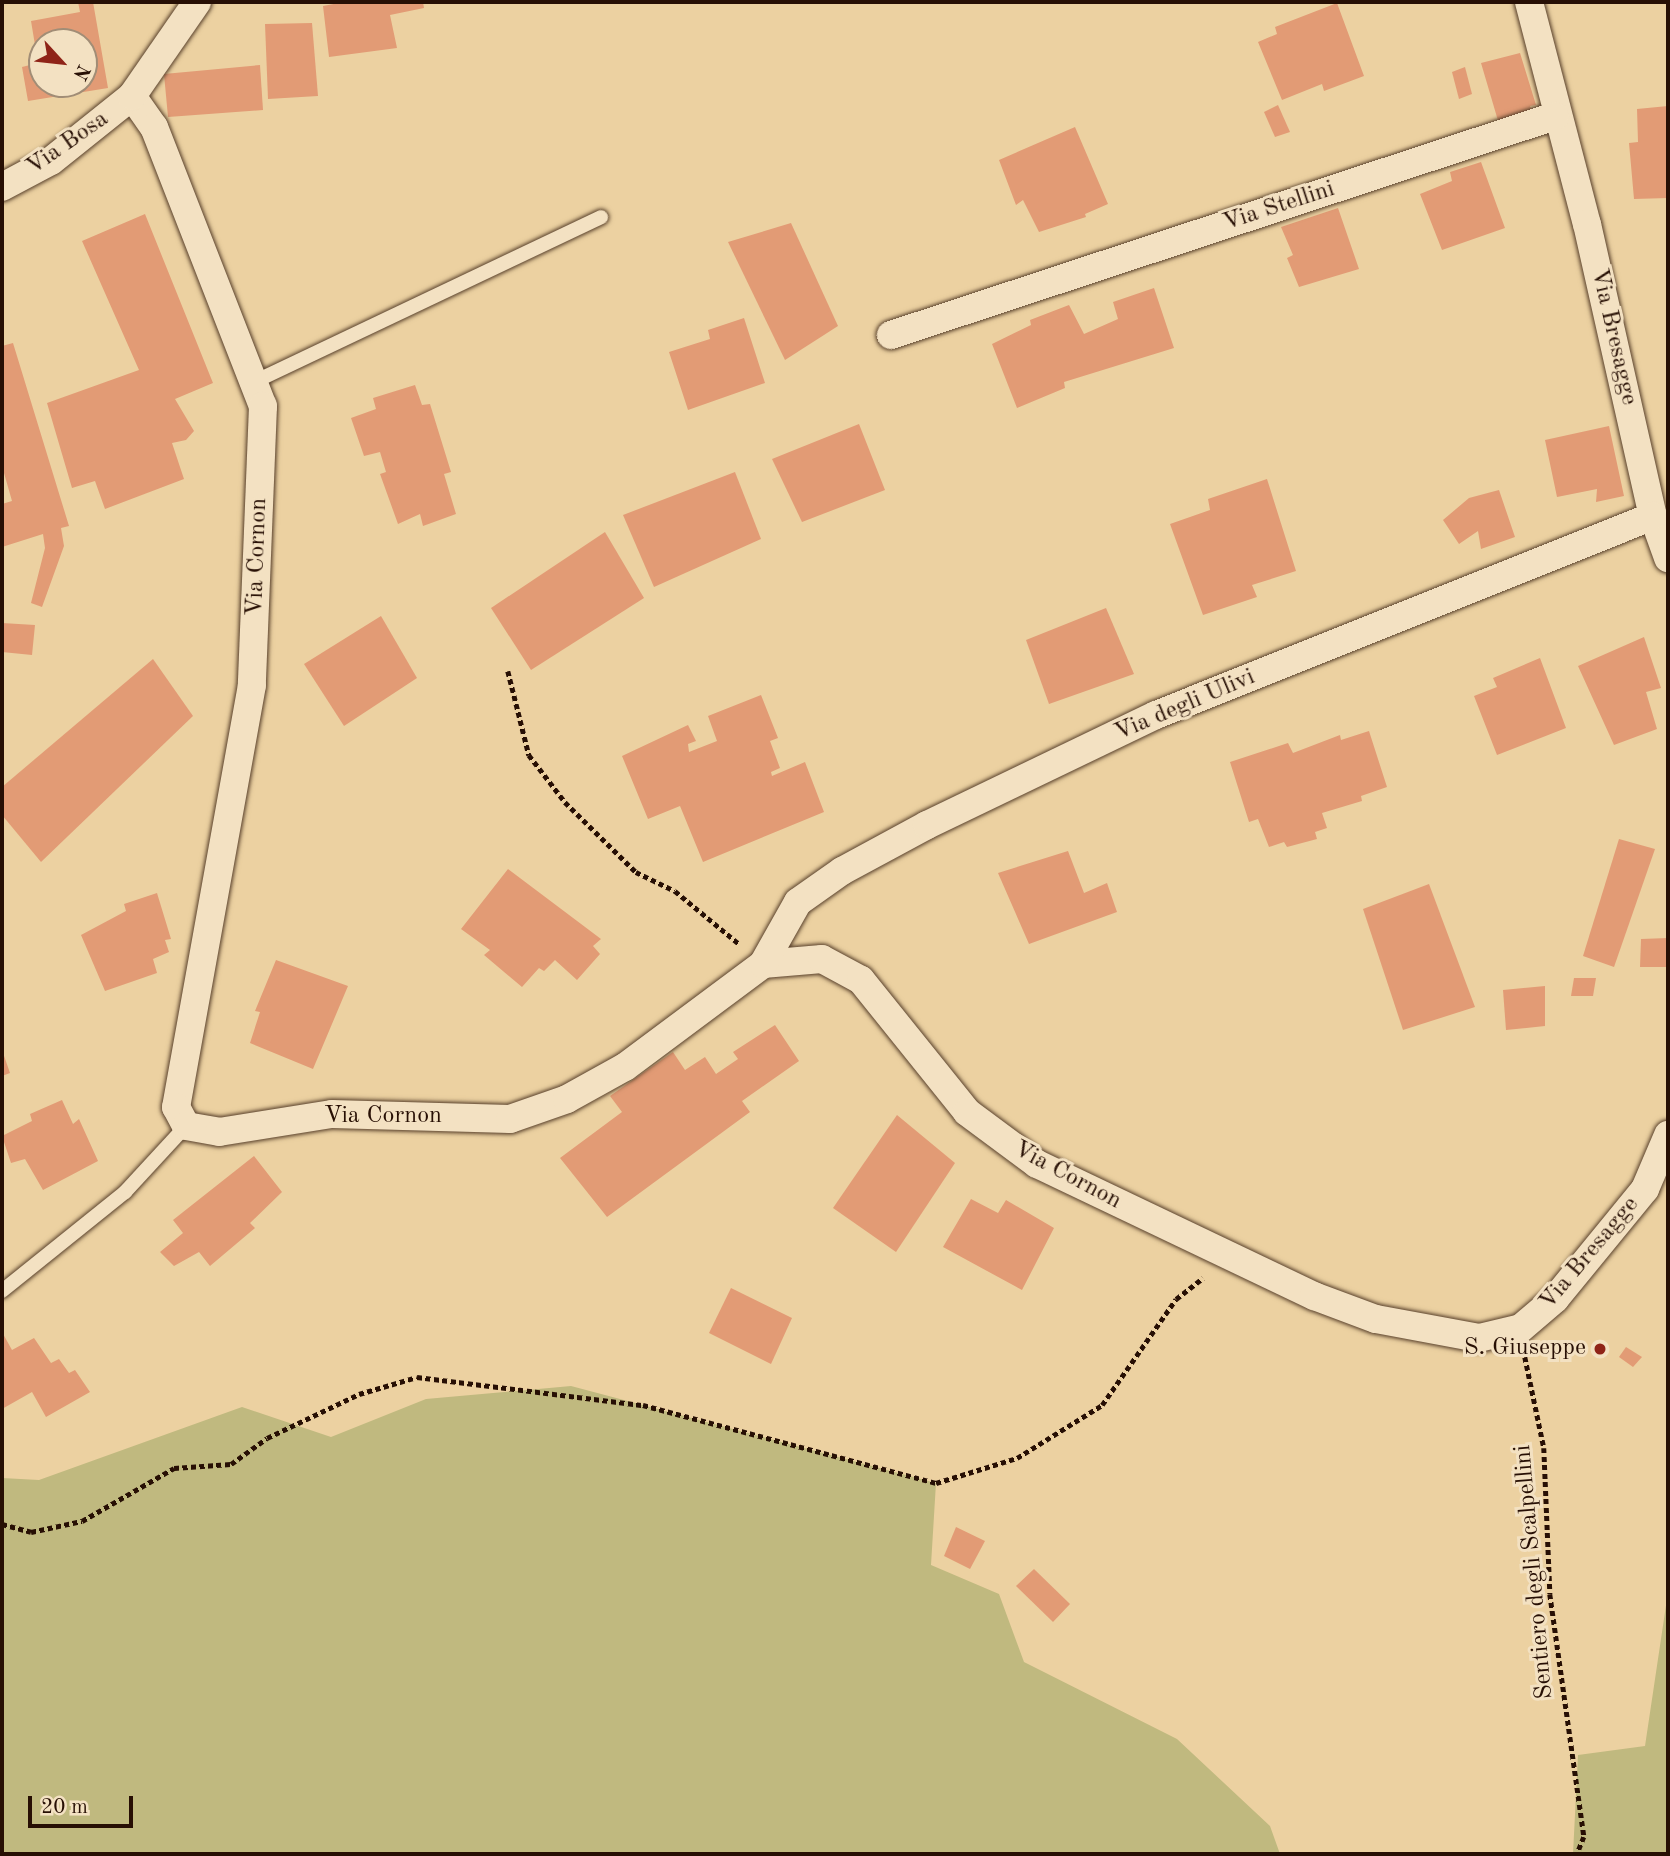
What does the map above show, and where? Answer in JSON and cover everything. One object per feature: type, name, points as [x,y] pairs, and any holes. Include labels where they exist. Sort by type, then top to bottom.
[{"type":"street","name":"Via Bosa","points":[[2,187],[51,161],[132,96],[197,2]]},
{"type":"street","points":[[1529,2],[1555,116]]},
{"type":"street","name":"Via Cornon","points":[[132,96],[154,127],[256,381],[263,406],[252,685],[176,1107],[186,1126],[219,1132],[332,1114],[510,1119],[567,1099],[625,1067],[763,964],[805,957],[840,965],[879,998],[967,1112],[1001,1140],[1037,1164],[1230,1258],[1376,1319],[1479,1338]]},
{"type":"street","name":"Via Stellini","points":[[891,335],[1555,116]]},
{"type":"street","name":"Via Bresagge","points":[[1555,116],[1587,224],[1653,516],[1668,558]]},
{"type":"street","name":"Via degli Ulivi","points":[[763,964],[798,902],[842,872],[927,825],[1156,715],[1653,516]]},
{"type":"street","name":"Via Bresagge","points":[[1479,1338],[1521,1328],[1555,1299],[1645,1189],[1668,1135]]},
{"type":"lane","points":[[256,381],[601,217]]},
{"type":"lane","points":[[2,1291],[125,1192],[186,1126]]},
{"type":"path","points":[[508,671],[530,755],[565,802],[636,873],[676,891],[763,964]]},
{"type":"path","points":[[2,1524],[31,1532],[82,1521],[174,1468],[231,1464],[267,1438],[359,1394],[418,1377],[643,1405],[936,1483],[1017,1458],[1102,1405],[1176,1299],[1230,1258]]},
{"type":"path","name":"Sentiero degli Scalpellini","points":[[1521,1328],[1544,1448],[1550,1594],[1584,1837],[1577,1854]]},
{"type":"shaded area","points":[[571,1386],[936,1483],[931,1565],[999,1594],[1024,1662],[1177,1739],[1270,1826],[1280,1854],[2,1854],[2,1478],[39,1480],[242,1407],[331,1437],[426,1399]]},
{"type":"shaded area","points":[[1668,1592],[1668,1854],[1573,1854],[1578,1755],[1645,1746]]},
{"type":"building","points":[[78,2],[93,2],[98,28],[32,28],[31,21],[80,12]]},
{"type":"building","points":[[344,2],[423,2],[424,8],[390,15],[397,48],[329,57],[323,6]]},
{"type":"building","points":[[1337,3],[1364,76],[1324,91],[1322,84],[1282,100],[1258,42],[1277,34],[1275,27]]},
{"type":"building","points":[[312,23],[318,96],[268,99],[265,24]]},
{"type":"building","points":[[98,31],[108,88],[98,90]]},
{"type":"building","points":[[1520,53],[1536,105],[1530,106],[1533,113],[1499,124],[1481,63]]},
{"type":"building","points":[[260,65],[263,110],[168,117],[164,74]]},
{"type":"building","points":[[28,66],[28,98],[46,98],[28,101],[22,67]]},
{"type":"building","points":[[1465,67],[1472,94],[1459,99],[1452,72]]},
{"type":"building","points":[[1278,105],[1290,132],[1275,137],[1264,112]]},
{"type":"building","points":[[1668,106],[1668,198],[1634,199],[1629,143],[1638,142],[1637,109]]},
{"type":"building","points":[[1075,127],[1108,204],[1085,214],[1086,217],[1039,232],[1023,200],[1016,205],[999,160]]},
{"type":"building","points":[[1481,162],[1505,228],[1442,250],[1420,194],[1452,181],[1450,172]]},
{"type":"building","points":[[1338,208],[1359,269],[1299,287],[1287,258],[1293,255],[1281,227]]},
{"type":"building","points":[[145,214],[213,383],[175,399],[194,431],[186,440],[172,443],[184,479],[105,509],[95,481],[72,488],[47,403],[139,370],[82,241]]},
{"type":"building","points":[[791,223],[838,326],[785,360],[728,242]]},
{"type":"building","points":[[1154,288],[1174,348],[1064,382],[1065,388],[1017,408],[992,344],[1031,325],[1030,320],[1069,305],[1084,334],[1118,319],[1113,302]]},
{"type":"building","points":[[744,318],[765,383],[688,410],[669,352],[710,339],[708,330]]},
{"type":"building","points":[[13,343],[69,526],[61,528],[64,546],[42,607],[31,603],[45,548],[43,534],[2,547],[2,504],[12,501],[2,466],[2,346]]},
{"type":"building","points":[[415,385],[422,405],[430,404],[451,472],[444,474],[456,514],[423,526],[420,514],[398,524],[380,474],[386,472],[380,452],[364,456],[351,418],[376,409],[373,398]]},
{"type":"building","points":[[859,424],[885,490],[802,522],[772,459]]},
{"type":"building","points":[[1609,426],[1624,496],[1596,502],[1597,489],[1557,497],[1545,440]]},
{"type":"building","points":[[735,472],[761,539],[654,587],[623,515]]},
{"type":"building","points":[[1267,479],[1296,571],[1252,585],[1257,597],[1203,615],[1170,524],[1210,510],[1208,499]]},
{"type":"building","points":[[1499,490],[1515,537],[1481,549],[1478,531],[1459,544],[1443,520],[1469,498]]},
{"type":"building","points":[[605,532],[644,598],[531,670],[491,608]]},
{"type":"building","points":[[1106,608],[1134,674],[1049,704],[1026,640]]},
{"type":"building","points":[[381,616],[417,678],[344,726],[304,664]]},
{"type":"building","points":[[2,623],[35,625],[32,655],[2,652]]},
{"type":"building","points":[[1644,637],[1661,688],[1646,692],[1657,729],[1614,745],[1578,666]]},
{"type":"building","points":[[1540,658],[1566,728],[1497,755],[1474,696],[1497,687],[1493,678]]},
{"type":"building","points":[[153,659],[193,716],[41,862],[2,815],[2,787]]},
{"type":"building","points":[[761,695],[778,738],[770,741],[780,768],[771,772],[772,776],[805,762],[824,812],[703,862],[680,806],[648,819],[622,756],[688,725],[696,741],[688,744],[689,752],[717,741],[708,716]]},
{"type":"building","points":[[1369,731],[1387,787],[1361,796],[1362,801],[1322,813],[1327,828],[1315,832],[1317,839],[1287,847],[1284,842],[1269,847],[1258,819],[1249,822],[1230,762],[1288,743],[1293,753],[1340,735],[1341,740]]},
{"type":"building","points":[[1619,839],[1655,849],[1614,967],[1583,956]]},
{"type":"building","points":[[1068,851],[1084,893],[1107,883],[1117,912],[1029,944],[998,873]]},
{"type":"building","points":[[508,869],[601,939],[593,946],[600,954],[577,980],[555,960],[544,971],[539,968],[522,987],[484,955],[490,950],[461,929]]},
{"type":"building","points":[[1429,884],[1475,1007],[1403,1030],[1363,909]]},
{"type":"building","points":[[157,893],[171,939],[165,940],[169,952],[153,959],[157,973],[105,991],[81,935],[126,911],[124,904]]},
{"type":"building","points":[[1668,938],[1668,967],[1640,967],[1641,939]]},
{"type":"building","points":[[276,960],[348,986],[313,1069],[250,1043],[260,1012],[255,1011]]},
{"type":"building","points":[[1574,978],[1596,978],[1593,996],[1571,996]]},
{"type":"building","points":[[1545,986],[1545,1026],[1506,1030],[1503,990]]},
{"type":"building","points":[[775,1025],[799,1061],[742,1101],[750,1112],[607,1217],[560,1158],[622,1112],[610,1096],[673,1052],[685,1070],[705,1057],[716,1074],[738,1059],[733,1052]]},
{"type":"building","points":[[2,1050],[10,1073],[2,1076]]},
{"type":"building","points":[[62,1100],[73,1124],[79,1119],[98,1161],[43,1190],[25,1159],[11,1163],[2,1136],[32,1121],[30,1114]]},
{"type":"building","points":[[897,1115],[955,1163],[896,1252],[833,1208]]},
{"type":"building","points":[[254,1156],[282,1192],[250,1223],[255,1228],[210,1266],[199,1252],[174,1266],[160,1252],[183,1233],[173,1220]]},
{"type":"building","points":[[971,1199],[998,1213],[1006,1200],[1054,1228],[1022,1290],[943,1247]]},
{"type":"building","points":[[731,1288],[792,1318],[771,1364],[709,1333]]},
{"type":"building","points":[[2,1332],[12,1350],[34,1338],[51,1363],[59,1359],[69,1373],[75,1370],[90,1392],[46,1417],[32,1392],[2,1409]]},
{"type":"building","points":[[1626,1347],[1642,1357],[1633,1367],[1619,1357]]},
{"type":"building","points":[[956,1527],[985,1541],[970,1569],[944,1556]]},
{"type":"building","points":[[1034,1569],[1070,1604],[1053,1622],[1016,1586]]},
{"type":"place","name":"S. Giuseppe","points":[[1600,1349]]}]
